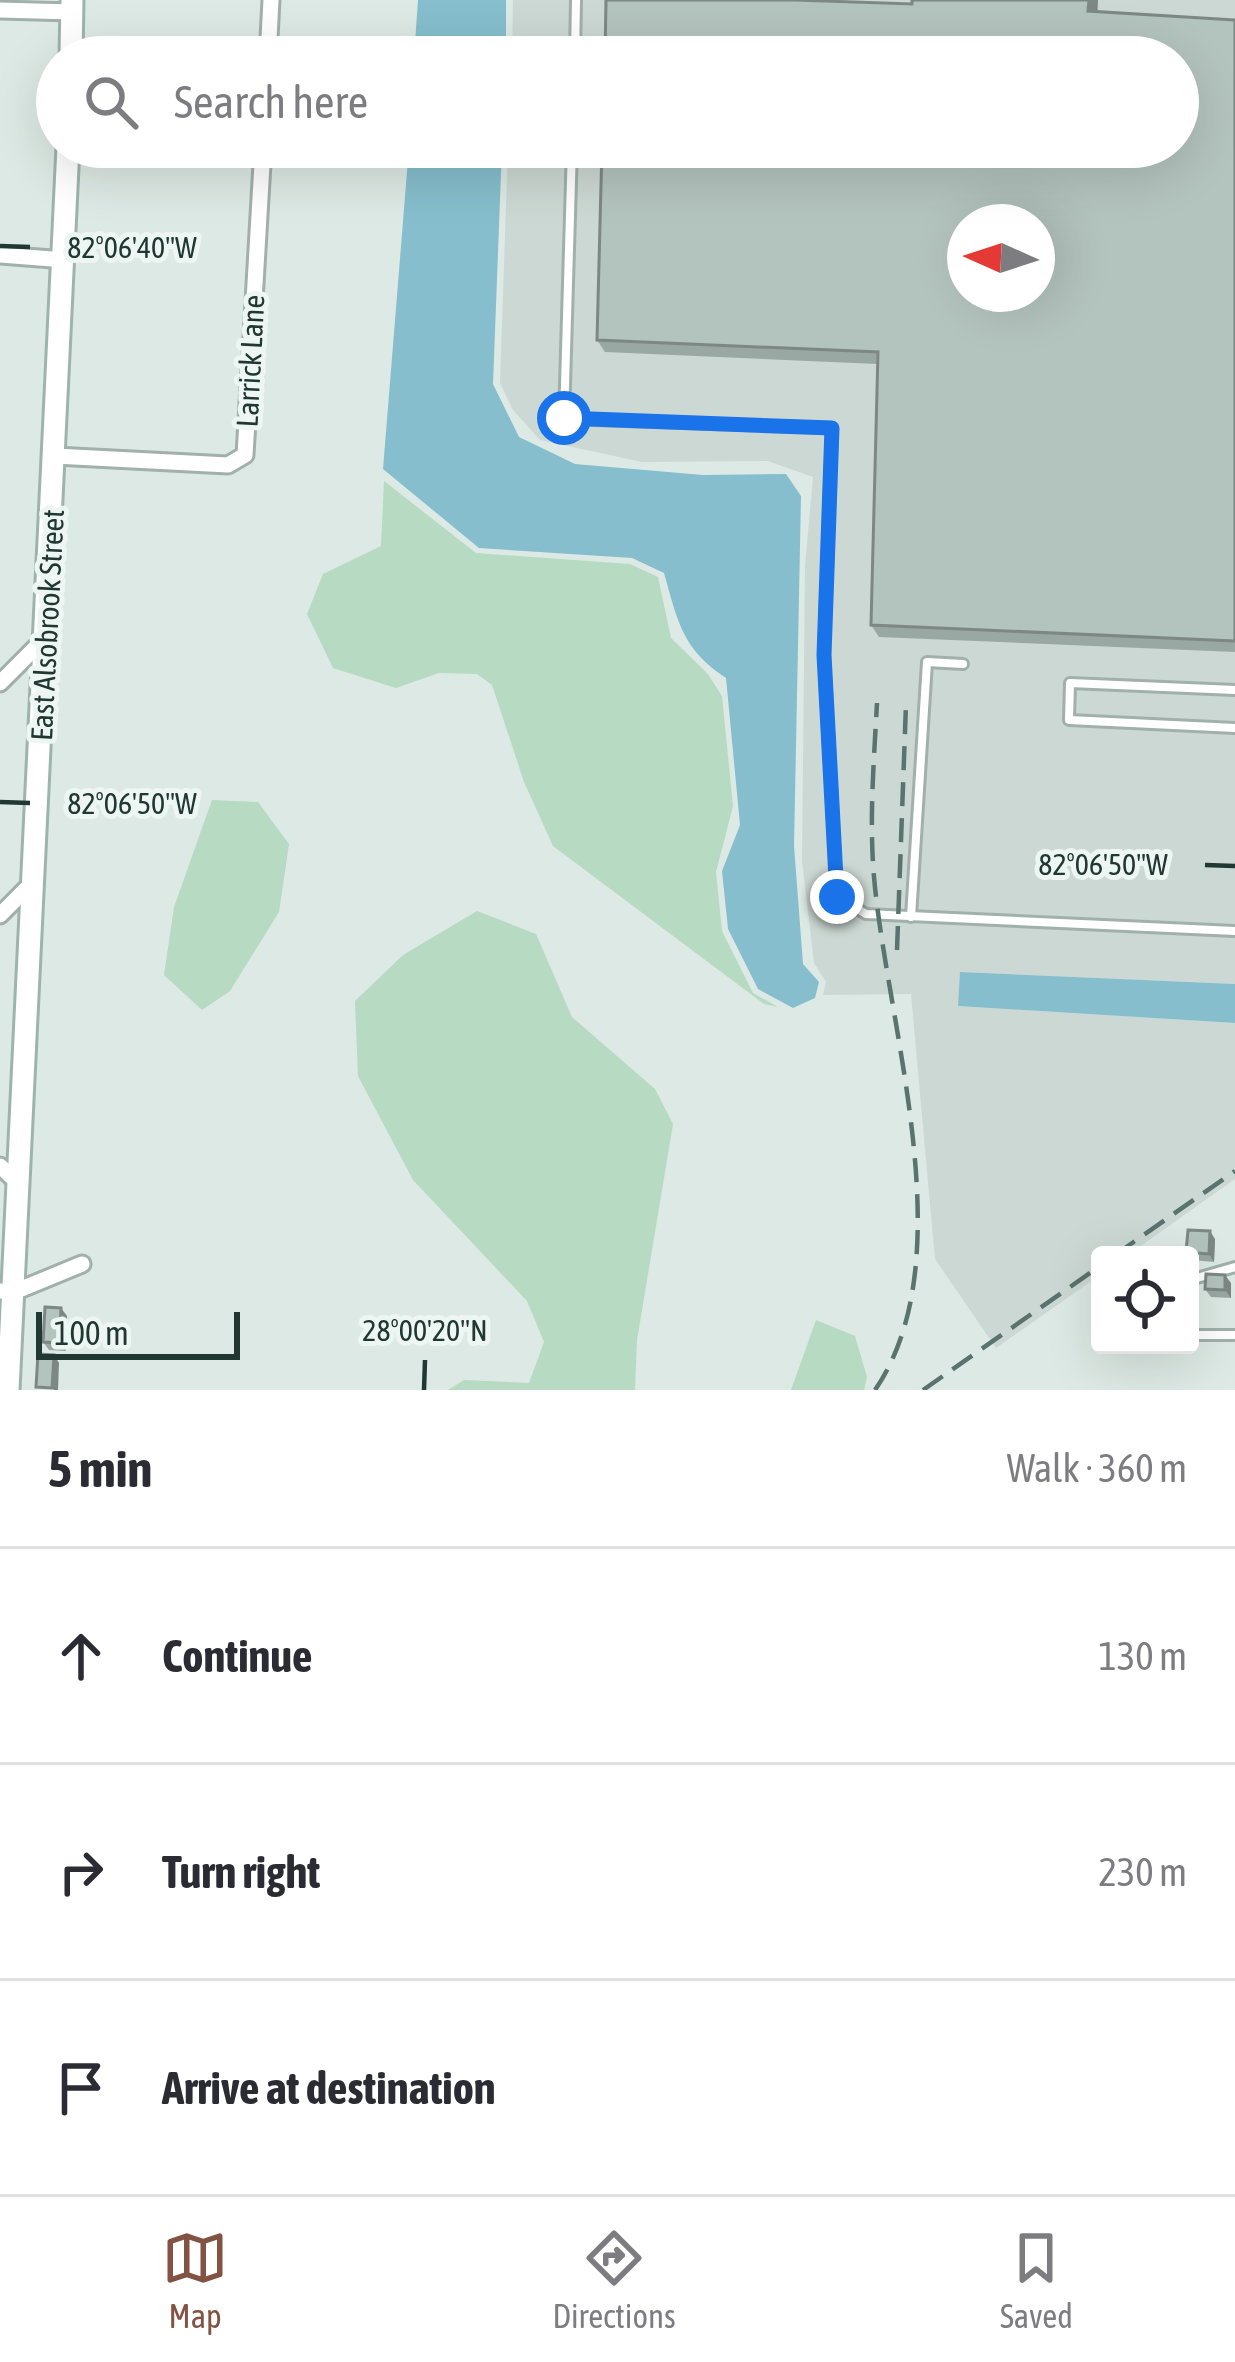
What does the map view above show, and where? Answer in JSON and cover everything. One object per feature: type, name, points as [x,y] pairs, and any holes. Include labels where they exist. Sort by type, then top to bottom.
[{"type":"street","points":[[269,36],[271,0]]},
{"type":"street","points":[[0,10],[72,6],[71,36]]},
{"type":"street","name":"East Alsobrook Street","points":[[8,1390],[7,1292],[36,879],[67,168]]},
{"type":"street","name":"Larrick Lane","points":[[55,457],[228,465],[245,455],[261,168]]},
{"type":"street","points":[[0,255],[65,260]]},
{"type":"street","points":[[0,682],[44,639]]},
{"type":"street","points":[[0,915],[36,879]]},
{"type":"street","points":[[0,1166],[18,1183]]},
{"type":"street","points":[[7,1292],[82,1264]]},
{"type":"lane","points":[[575,36],[576,0]]},
{"type":"lane","points":[[571,168],[564,418],[832,428],[824,655],[837,897],[866,914],[1235,931]]},
{"type":"lane","points":[[911,916],[927,662],[963,664]]},
{"type":"lane","points":[[1235,690],[1070,683],[1069,720],[1235,728]]},
{"type":"lane","points":[[1199,1277],[1235,1267]]},
{"type":"lane","points":[[1199,1334],[1235,1336]]},
{"type":"shaded area","points":[[513,0],[1235,0],[1235,984],[960,972],[959,1006],[1235,1023],[1235,1179],[1141,1246],[1091,1246],[1091,1281],[996,1348],[935,1259],[911,994],[823,995],[826,982],[814,963],[802,861],[805,566],[813,477],[768,461],[642,462],[540,440],[513,410],[500,383],[507,168],[1199,168],[1199,36],[512,36]]},
{"type":"green space","points":[[384,481],[476,553],[630,564],[658,577],[671,638],[708,674],[722,696],[733,806],[716,872],[722,931],[753,993],[778,1007],[764,1004],[553,846],[524,782],[492,685],[477,674],[439,673],[396,688],[333,668],[307,614],[323,574],[381,546]]},
{"type":"green space","points":[[212,800],[258,802],[289,844],[279,912],[230,991],[202,1010],[164,975],[174,907]]},
{"type":"green space","points":[[477,911],[536,934],[572,1017],[655,1089],[673,1124],[637,1340],[635,1390],[448,1390],[464,1380],[529,1383],[544,1342],[527,1301],[413,1180],[358,1076],[355,1001],[403,955]]},
{"type":"green space","points":[[816,1320],[855,1336],[867,1377],[864,1390],[791,1390]]},
{"type":"water","points":[[418,0],[506,0],[506,36],[415,36]]},
{"type":"water","points":[[407,168],[501,168],[493,384],[519,437],[575,464],[703,475],[786,474],[801,496],[794,846],[803,964],[819,982],[815,998],[793,1008],[758,989],[728,929],[722,871],[740,825],[726,678],[691,645],[664,573],[632,558],[479,548],[383,469]]},
{"type":"water","points":[[960,972],[1235,984],[1235,1023],[958,1006]]},
{"type":"building","points":[[606,0],[912,4],[912,0],[1089,0],[1088,11],[1235,20],[1235,641],[871,625],[878,352],[597,340],[601,168],[1199,168],[1199,36],[605,36]]},
{"type":"building","points":[[1188,1230],[1210,1231],[1209,1254],[1199,1253],[1199,1246],[1187,1246]]},
{"type":"building","points":[[1206,1274],[1225,1275],[1225,1290],[1205,1289]]},
{"type":"building","points":[[45,1307],[61,1308],[60,1330],[65,1330],[60,1343],[43,1342]]},
{"type":"building","points":[[38,1354],[54,1355],[52,1388],[36,1387]]},
{"type":"railway","points":[[875,1390],[901,1336],[915,1276],[918,1210],[904,1071],[874,877],[877,703]]},
{"type":"railway","points":[[897,950],[906,704]]},
{"type":"railway","points":[[1128,1246],[1235,1171]]},
{"type":"railway","points":[[923,1390],[1091,1272]]},
{"type":"route","points":[[564,418],[832,428],[824,655],[837,897]]}]
